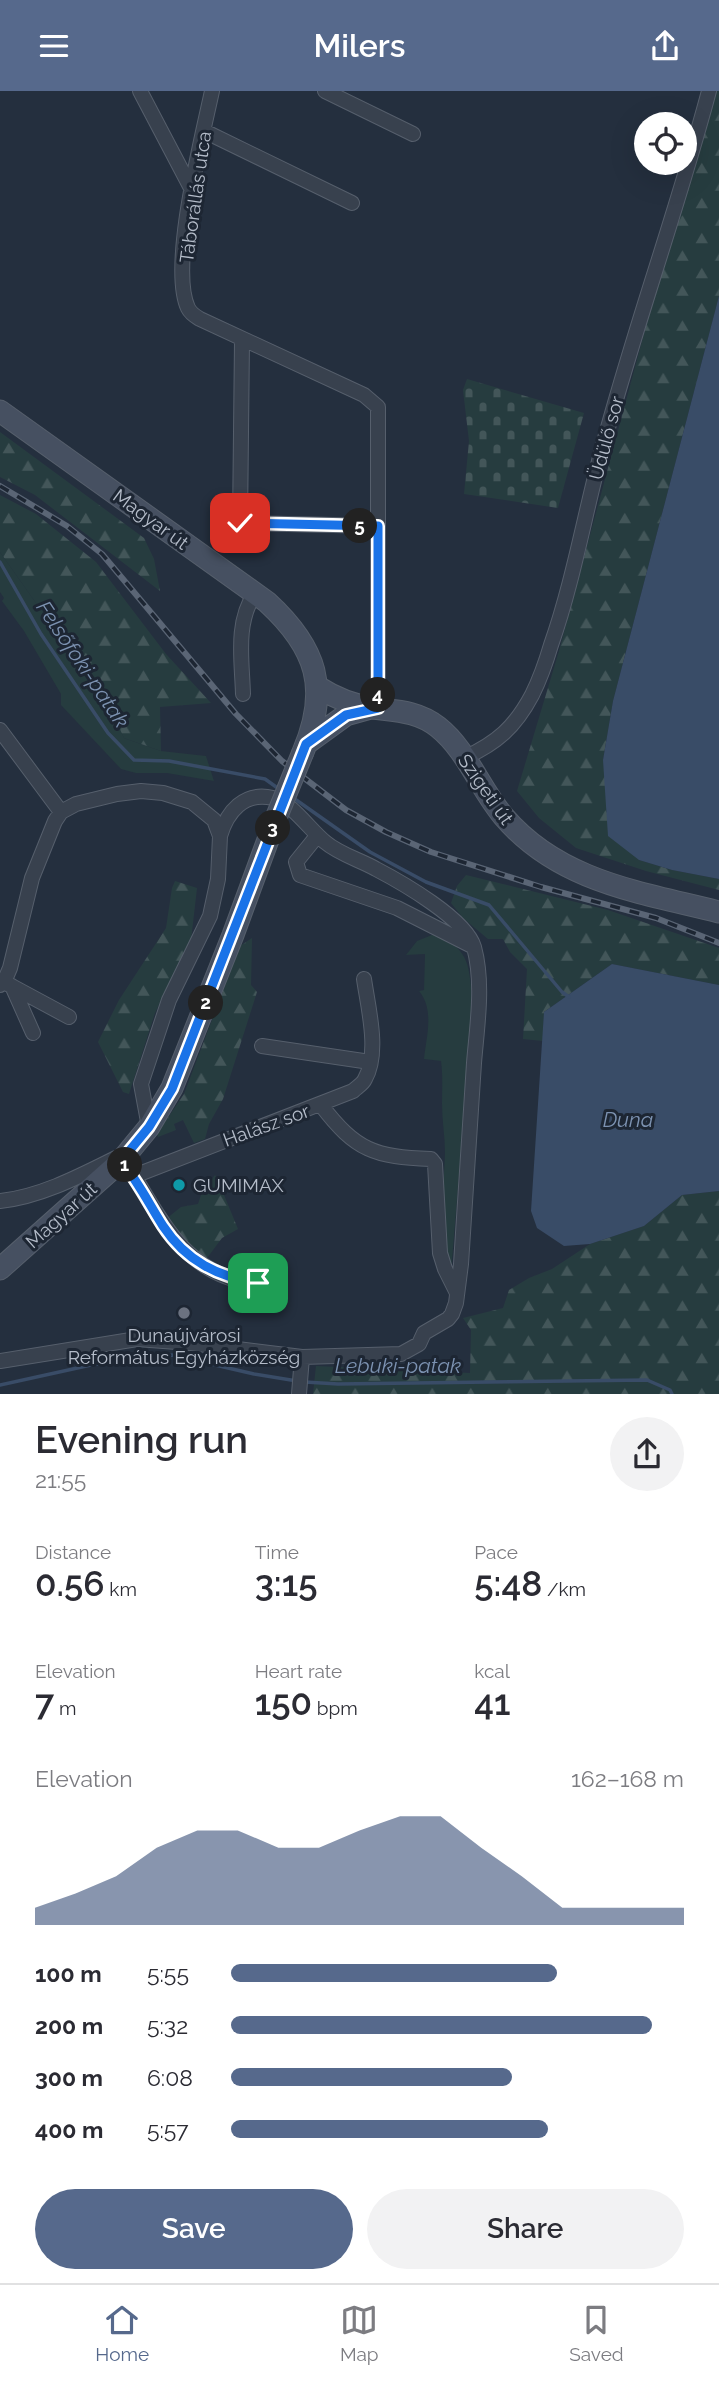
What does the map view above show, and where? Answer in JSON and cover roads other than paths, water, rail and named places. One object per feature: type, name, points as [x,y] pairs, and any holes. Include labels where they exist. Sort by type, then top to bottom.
[{"type":"street","points":[[140,91],[192,190]]},
{"type":"street","name":"Táborállás utca","points":[[212,91],[184,246],[184,290],[187,307],[200,319],[243,341]]},
{"type":"street","points":[[325,91],[413,134]]},
{"type":"street","name":"Üdülő sor","points":[[464,758],[487,747],[510,727],[533,693],[542,671],[564,609],[599,461],[709,91]]},
{"type":"street","points":[[204,131],[352,203]]},
{"type":"street","points":[[376,708],[378,526],[378,407],[364,395],[243,341],[240,523],[378,526]]},
{"type":"street","name":"Magyar út","points":[[0,411],[255,593],[283,616],[299,638],[312,664],[317,698]]},
{"type":"street","points":[[243,694],[241,628],[246,608],[255,593]]},
{"type":"street","points":[[304,748],[317,698]]},
{"type":"street","name":"Szigeti út","points":[[317,698],[345,708],[395,710],[422,717],[439,728],[514,828],[543,853],[567,868],[620,888],[719,912]]},
{"type":"street","points":[[304,748],[345,708]]},
{"type":"street","points":[[0,730],[61,812]]},
{"type":"street","name":"Magyar út","points":[[0,1269],[128,1163],[172,1089],[304,748]]},
{"type":"street","points":[[33,1033],[5,984],[32,878],[61,812],[76,804],[117,794],[141,791],[163,793],[192,802],[214,820],[220,837]]},
{"type":"street","points":[[0,1361],[138,1339],[180,1342],[301,1364],[401,1354],[419,1344],[424,1332],[448,1319],[457,1294],[479,994],[474,946],[469,937],[443,911],[377,869],[327,845],[281,801],[266,797],[246,801],[234,807],[224,822],[220,837],[218,879],[209,916],[169,1000],[141,1084],[149,1127]]},
{"type":"street","points":[[317,836],[296,862],[300,876],[397,908],[474,946]]},
{"type":"street","points":[[321,1105],[353,1091],[365,1080],[373,1037],[364,979]]},
{"type":"street","points":[[5,984],[69,1017]]},
{"type":"street","points":[[262,1047],[370,1062]]},
{"type":"street","name":"Halász sor","points":[[0,1201],[36,1194],[128,1163],[321,1105],[342,1129],[377,1154],[431,1159],[435,1164],[440,1253],[457,1294]]},
{"type":"street","points":[[128,1163],[164,1227],[193,1258],[227,1277],[258,1283]]},
{"type":"street","points":[[299,1393],[301,1364]]},
{"type":"water","points":[[719,296],[719,879],[672,870],[639,860],[608,836],[603,760],[613,701]]},
{"type":"water","name":"Duna","points":[[612,964],[719,985],[719,1191],[682,1195],[644,1226],[590,1244],[564,1246],[537,1228],[531,1211],[544,1012]]},
{"type":"waterway","name":"Felsőfoki-patak","points":[[0,562],[41,634],[108,733],[134,760],[169,761],[265,779],[279,789]]},
{"type":"waterway","name":"Felsőfoki-patak","points":[[292,797],[370,852],[426,882],[489,905],[569,997]]},
{"type":"waterway","name":"Lebuki-patak","points":[[0,1385],[91,1365],[172,1355],[297,1381]]},
{"type":"waterway","name":"Lebuki-patak","points":[[305,1382],[338,1384],[647,1380],[670,1390],[672,1394]]},
{"type":"railway","points":[[0,486],[67,526],[102,554],[236,714],[282,761],[346,810],[431,852],[541,887],[656,918],[719,943]]},
{"type":"place","name":"GUMIMAX","points":[[179,1185]]},
{"type":"place","name":"Dunaújvárosi Református Egyházközség","points":[[184,1313]]}]
